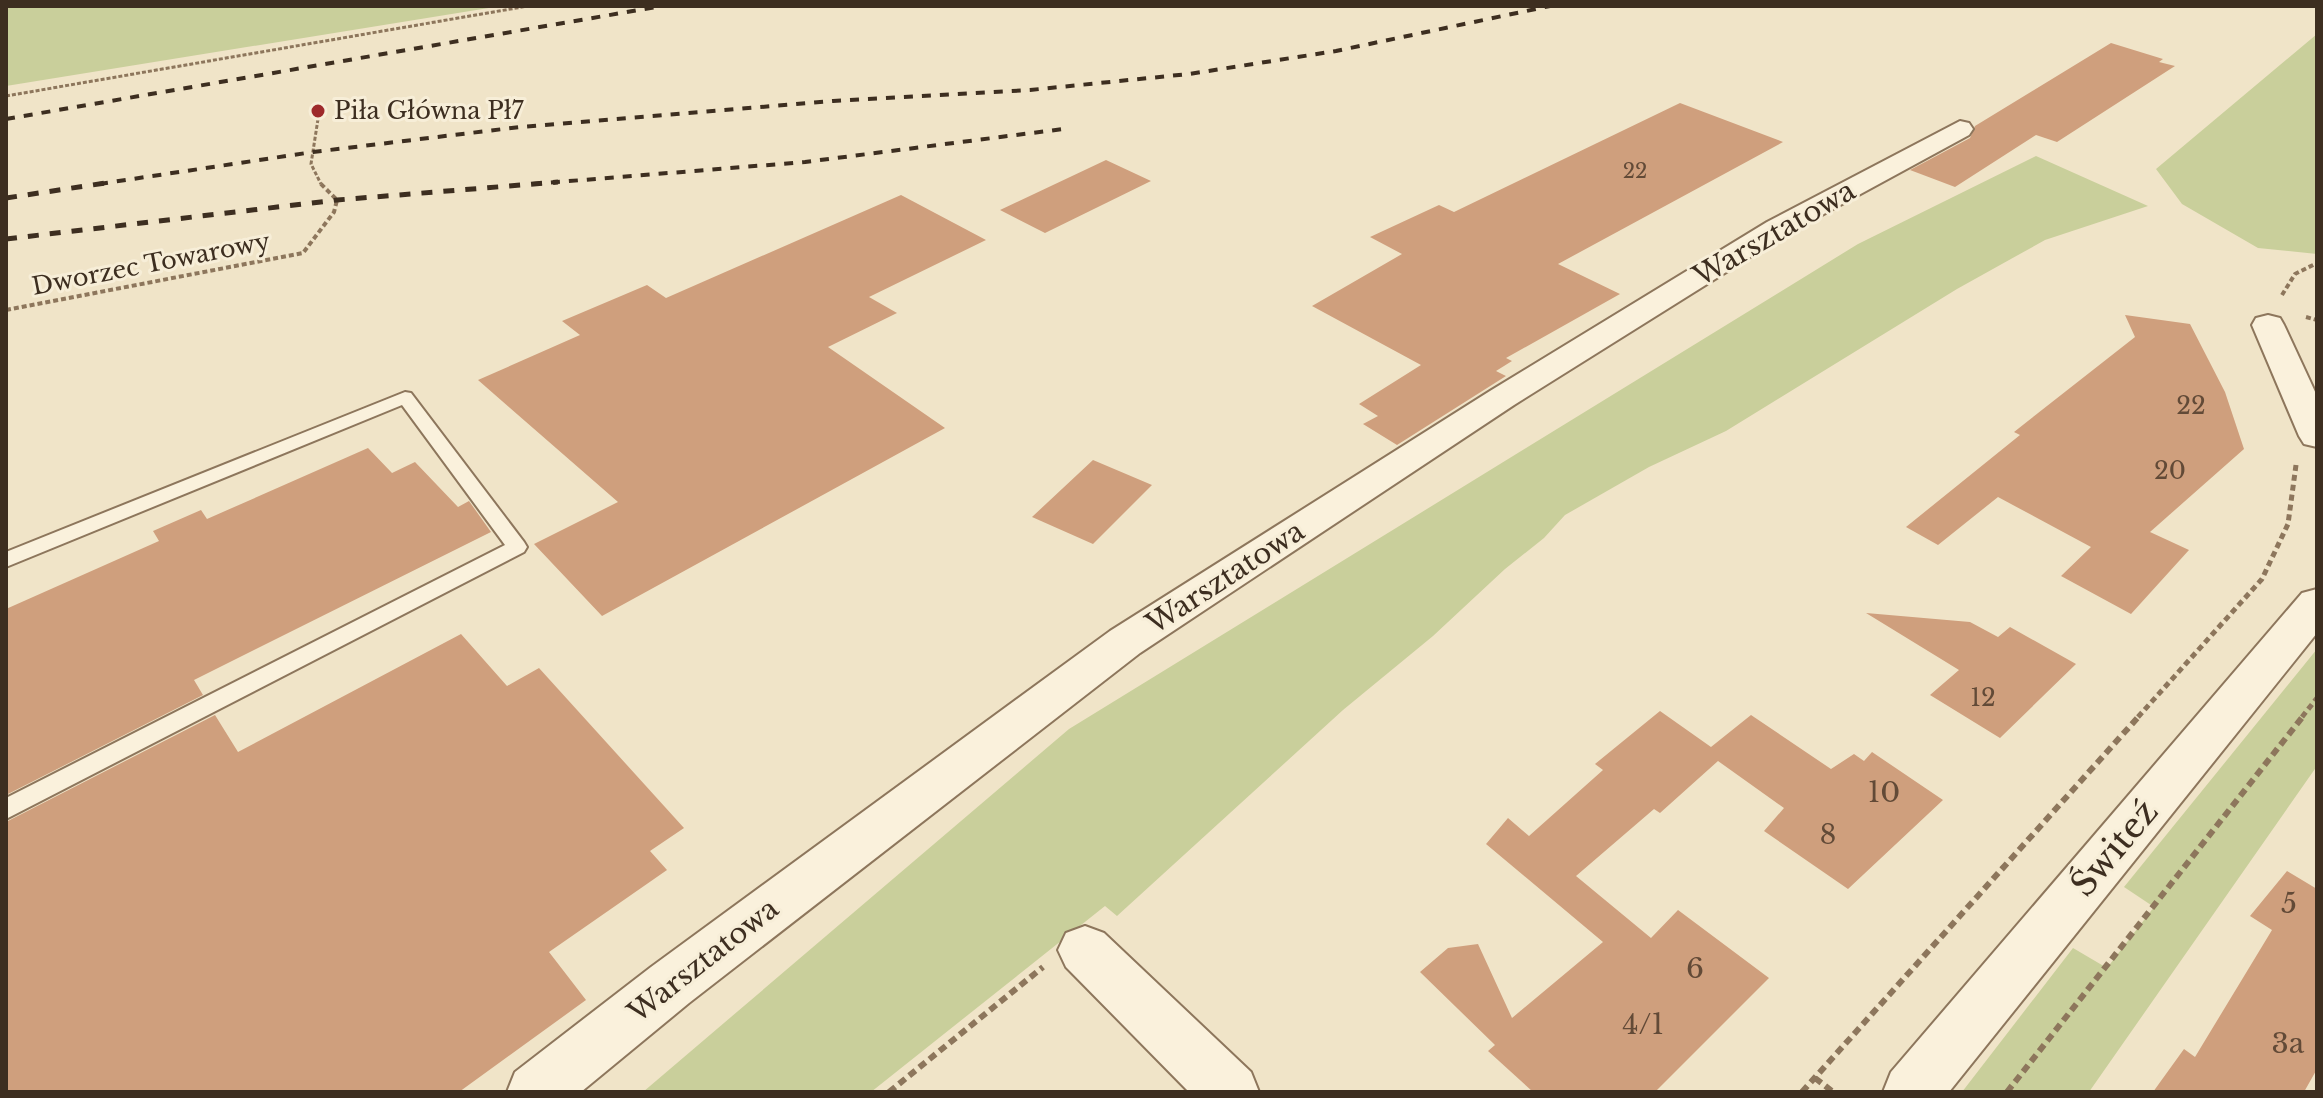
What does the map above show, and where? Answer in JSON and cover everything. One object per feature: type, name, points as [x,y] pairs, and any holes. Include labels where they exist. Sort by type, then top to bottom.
[{"type":"street","name":"Warsztatowa","points":[[536,1092],[707,956],[1125,642],[1502,398],[1777,228],[1960,129]]},
{"type":"street","points":[[2268,325],[2307,447]]},
{"type":"street","name":"Świteź","points":[[1912,1092],[2317,605]]},
{"type":"street","points":[[1085,950],[1230,1092]]},
{"type":"lane","points":[[6,560],[405,397],[517,547],[6,809]]},
{"type":"path","points":[[6,96],[528,6]]},
{"type":"path","name":"Dworzec Towarowy","points":[[6,310],[303,253],[334,212],[337,200],[331,190],[315,178],[311,165],[318,119]]},
{"type":"path","points":[[2268,325],[2277,313],[2286,283],[2307,264],[2317,263]]},
{"type":"path","points":[[1802,1092],[2262,579],[2279,550],[2293,514],[2307,447]]},
{"type":"path","points":[[2007,1092],[2317,698]]},
{"type":"path","points":[[889,1092],[1075,941],[1085,950]]},
{"type":"path","points":[[1815,1078],[1833,1092]]},
{"type":"green space","points":[[6,6],[501,6],[6,86]]},
{"type":"green space","points":[[2317,34],[2317,254],[2258,248],[2182,204],[2156,169]]},
{"type":"green space","points":[[2036,156],[2148,206],[2045,240],[1957,289],[1726,431],[1649,467],[1565,515],[1544,538],[1343,710],[1117,916],[1105,906],[871,1092],[643,1092],[1069,729],[1858,244]]},
{"type":"green space","points":[[2317,649],[2317,766],[2089,1092],[1962,1092],[2073,948],[2107,968],[2154,907],[2124,887]]},
{"type":"building","points":[[2111,43],[2163,59],[2159,62],[2175,66],[2057,142],[2036,135],[1955,187],[1910,170],[1970,138],[1975,126]]},
{"type":"building","points":[[1680,103],[1783,142],[1558,264],[1620,294],[1506,358],[1512,361],[1496,371],[1506,376],[1397,445],[1363,424],[1378,416],[1359,404],[1421,365],[1312,306],[1402,254],[1370,237],[1439,205],[1454,212]]},
{"type":"building","points":[[1106,160],[1151,181],[1045,233],[1000,210]]},
{"type":"building","points":[[901,195],[986,240],[869,297],[897,313],[828,347],[945,428],[602,616],[534,544],[618,502],[478,380],[580,335],[562,321],[647,285],[666,298]]},
{"type":"building","points":[[2125,315],[2190,324],[2225,392],[2244,449],[2150,532],[2189,550],[2131,614],[2061,576],[2091,547],[1998,497],[1938,545],[1906,527],[2020,435],[2014,432],[2135,337]]},
{"type":"building","points":[[368,448],[392,473],[415,462],[458,507],[469,501],[491,532],[194,680],[203,695],[6,795],[6,609],[159,541],[153,531],[201,510],[207,519]]},
{"type":"building","points":[[1093,460],[1152,485],[1093,544],[1032,517]]},
{"type":"building","points":[[1866,613],[1970,622],[1998,637],[2010,627],[2076,664],[2000,738],[1930,695],[1959,670]]},
{"type":"building","points":[[461,634],[507,686],[539,668],[684,828],[650,851],[667,870],[549,952],[586,1000],[459,1092],[6,1092],[6,822],[215,715],[238,752]]},
{"type":"building","points":[[1660,711],[1711,747],[1751,715],[1831,769],[1854,754],[1864,761],[1872,752],[1943,800],[1848,889],[1764,831],[1784,808],[1718,761],[1660,813],[1654,809],[1576,876],[1651,938],[1678,910],[1769,978],[1655,1092],[1533,1092],[1488,1051],[1495,1045],[1420,972],[1448,948],[1478,944],[1512,1018],[1603,942],[1486,844],[1508,818],[1529,836],[1603,770],[1595,764]]},
{"type":"building","points":[[2287,871],[2317,889],[2317,1069],[2304,1092],[2153,1092],[2184,1049],[2195,1057],[2272,930],[2250,916]]},
{"type":"railway","points":[[6,119],[662,6]]},
{"type":"railway","points":[[99,184],[313,152],[520,127],[833,101],[1030,90],[1189,74],[1336,51],[1550,6]]},
{"type":"railway","points":[[533,184],[805,162],[1063,129]]},
{"type":"railway","points":[[6,198],[112,182]]},
{"type":"railway","points":[[6,239],[337,200],[558,182]]},
{"type":"place","name":"Piła Główna Pł7","points":[[318,111]]}]
